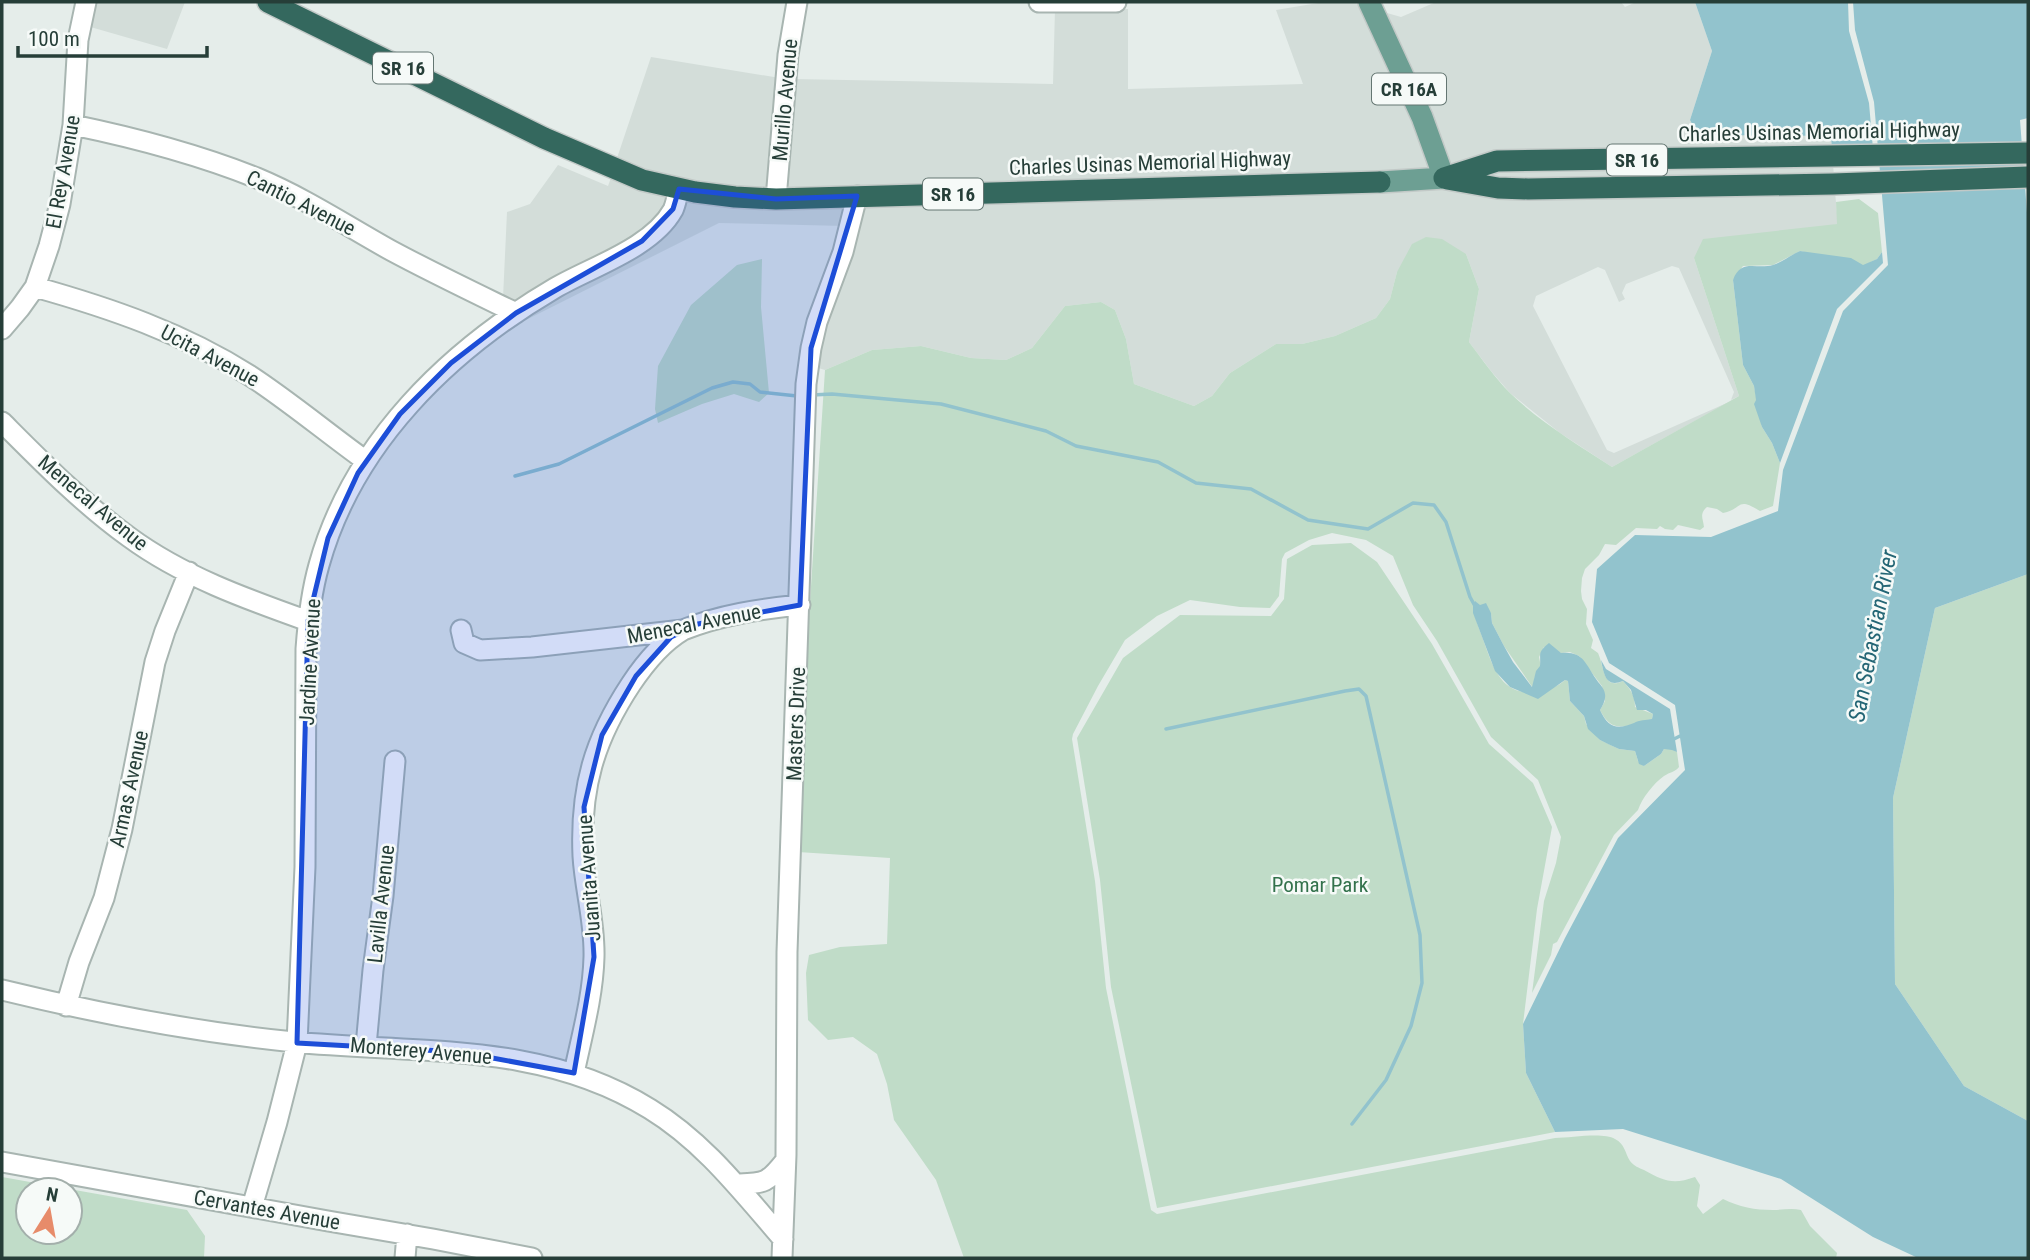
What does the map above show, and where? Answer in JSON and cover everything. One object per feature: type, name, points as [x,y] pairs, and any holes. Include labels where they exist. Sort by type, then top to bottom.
[{"type":"highway","name":"Charles Usinas Memorial Highway","points":[[268,2],[544,138],[642,180],[679,189],[733,197],[776,199],[1380,182]]},
{"type":"highway","name":"Charles Usinas Memorial Highway","points":[[1444,178],[1497,162],[2028,153]]},
{"type":"highway","name":"Charles Usinas Memorial Highway","points":[[1444,178],[1498,188],[1528,189],[1833,184],[2028,177]]},
{"type":"main road","name":"CR 16A","points":[[1369,2],[1422,117],[1444,178]]},
{"type":"main road","name":"Charles Usinas Memorial Highway","points":[[1380,182],[1444,178]]},
{"type":"street","name":"El Rey Avenue","points":[[2,329],[35,287],[60,204],[73,125],[78,40],[86,2]]},
{"type":"street","name":"Murillo Avenue","points":[[776,199],[788,55],[797,2]]},
{"type":"street","points":[[1039,2],[1116,2]]},
{"type":"street","name":"Cantio Avenue","points":[[73,125],[164,146],[257,178],[311,204],[416,264],[516,313]]},
{"type":"street","name":"Jardine Avenue","points":[[252,1207],[297,1043],[305,867],[306,649],[308,621],[319,565],[328,538],[347,494],[366,461],[400,414],[433,379],[516,313],[555,288],[642,241],[673,209],[679,189]]},
{"type":"street","name":"Masters Drive","points":[[782,1248],[788,952],[806,384],[817,322],[843,252],[857,197]]},
{"type":"street","name":"Ucita Avenue","points":[[35,287],[140,320],[221,359],[282,398],[366,461]]},
{"type":"street","name":"Menecal Avenue","points":[[2,422],[102,515],[148,550],[251,600],[308,621]]},
{"type":"street","name":"Armas Avenue","points":[[66,1006],[110,875],[155,662],[189,572]]},
{"type":"street","name":"Menecal Avenue","points":[[462,636],[480,650],[532,647],[683,630],[738,614],[800,605]]},
{"type":"street","name":"Juanita Avenue","points":[[574,1073],[588,1006],[594,957],[583,832],[587,781],[593,757],[617,705],[660,647],[683,630]]},
{"type":"street","name":"Lavilla Avenue","points":[[366,1046],[395,761]]},
{"type":"street","name":"Monterey Avenue","points":[[2,990],[66,1006],[204,1032],[297,1043],[460,1052],[534,1063],[574,1073],[599,1082],[651,1109],[680,1130],[736,1184],[782,1248]]},
{"type":"street","points":[[736,1184],[759,1183],[772,1178],[785,1161]]},
{"type":"street","name":"Cervantes Avenue","points":[[2,1162],[532,1258]]},
{"type":"street","points":[[405,1258],[407,1234]]},
{"type":"highlighted area","points":[[679,189],[776,199],[857,196],[811,348],[800,605],[698,624],[671,637],[636,676],[602,735],[584,807],[594,957],[574,1073],[460,1052],[297,1043],[308,621],[328,538],[358,473],[400,414],[451,363],[516,313],[642,241],[673,209]]},
{"type":"shaded area","points":[[93,2],[185,2],[167,49],[87,26]]},
{"type":"shaded area","points":[[1324,2],[1352,2],[1363,5],[1435,171],[783,191],[793,79],[1053,84],[1055,9],[1128,9],[1128,89],[1303,84],[1276,10]]},
{"type":"shaded area","points":[[1436,2],[1621,2],[1625,7],[1636,2],[1695,2],[1712,51],[1690,120],[1698,134],[1831,136],[1832,150],[1448,169],[1380,11],[1401,17]]},
{"type":"shaded area","points":[[651,57],[780,78],[771,192],[680,182],[616,161]]},
{"type":"shaded area","points":[[1833,164],[1834,177],[1529,182],[1474,176],[1498,169]]},
{"type":"shaded area","points":[[558,165],[608,186],[612,175],[671,194],[668,206],[639,235],[516,305],[503,298],[507,212],[530,204]]},
{"type":"shaded area","points":[[1439,186],[1835,192],[1838,224],[1694,258],[1739,396],[1731,400],[1734,392],[1679,268],[1672,266],[1626,284],[1622,293],[1625,299],[1619,302],[1605,270],[1598,267],[1536,296],[1533,306],[1607,450],[1614,453],[1729,402],[1612,467],[1560,433],[1510,393],[1469,342],[1479,289],[1466,254],[1397,272],[1390,299],[1376,318],[1335,336],[1302,344],[1276,344],[1230,373],[1212,396],[1194,406],[1134,384],[1126,339],[1115,310],[1101,302],[1065,306],[1032,348],[1006,360],[971,358],[921,346],[872,350],[825,370],[815,367],[817,349],[862,204]]},
{"type":"shaded area","points":[[683,197],[849,204],[844,226],[719,223],[522,322],[521,319],[588,278]]},
{"type":"green space","points":[[1859,199],[1878,213],[1882,252],[1877,259],[1863,266],[1800,251],[1773,265],[1743,266],[1733,280],[1743,365],[1754,386],[1762,427],[1780,463],[1773,506],[1760,511],[1743,504],[1723,513],[1707,507],[1702,514],[1704,527],[1700,530],[1678,525],[1673,530],[1660,526],[1657,529],[1636,528],[1616,545],[1605,544],[1599,555],[1585,569],[1581,591],[1587,609],[1586,624],[1593,640],[1591,648],[1598,653],[1608,680],[1611,683],[1623,681],[1632,692],[1635,707],[1653,714],[1652,719],[1623,726],[1611,724],[1600,710],[1605,701],[1602,686],[1579,656],[1570,652],[1561,653],[1544,647],[1539,657],[1541,667],[1535,676],[1533,688],[1504,646],[1492,623],[1491,613],[1475,602],[1476,621],[1491,661],[1508,686],[1527,692],[1568,681],[1570,701],[1600,740],[1619,749],[1635,751],[1638,761],[1644,766],[1664,749],[1677,752],[1679,767],[1656,783],[1638,810],[1614,835],[1557,942],[1553,944],[1551,955],[1532,993],[1544,901],[1561,837],[1538,780],[1491,737],[1437,641],[1413,605],[1393,556],[1366,540],[1332,533],[1309,540],[1285,553],[1282,559],[1279,596],[1270,608],[1190,600],[1157,616],[1125,640],[1072,739],[1095,881],[1106,988],[1151,1210],[1157,1214],[1555,1138],[1603,1136],[1618,1141],[1633,1164],[1657,1177],[1674,1181],[1695,1177],[1700,1185],[1697,1206],[1703,1214],[1723,1199],[1753,1209],[1801,1210],[1810,1226],[1837,1253],[1836,1258],[964,1258],[936,1180],[894,1120],[887,1084],[877,1054],[853,1037],[828,1040],[808,1020],[806,973],[809,955],[840,947],[887,944],[890,858],[798,852],[801,741],[825,370],[872,350],[921,346],[971,358],[1006,360],[1032,348],[1065,306],[1101,302],[1115,310],[1126,339],[1134,384],[1194,406],[1212,396],[1230,373],[1276,344],[1302,344],[1335,336],[1376,318],[1390,299],[1397,272],[1412,244],[1426,237],[1442,239],[1466,254],[1479,289],[1469,342],[1494,375],[1534,414],[1612,467],[1739,396],[1694,258],[1703,239],[1837,224],[1836,202]]},
{"type":"green space","points":[[762,259],[761,307],[769,393],[759,402],[734,394],[658,423],[655,409],[658,366],[691,305],[737,265]]},
{"type":"green space","name":"Pomar Park","points":[[1351,543],[1377,562],[1432,644],[1489,744],[1533,783],[1552,827],[1537,909],[1523,1024],[1526,1073],[1555,1132],[1157,1208],[1111,987],[1100,880],[1077,738],[1123,658],[1180,615],[1271,616],[1284,599],[1287,559],[1312,545]]},
{"type":"green space","points":[[2028,574],[2028,1121],[1964,1086],[1895,984],[1893,798],[1935,608]]},
{"type":"green space","points":[[2,1177],[14,1179],[14,1246],[84,1246],[84,1192],[187,1210],[205,1236],[204,1258],[2,1258]]},
{"type":"water","points":[[1695,2],[1848,2],[1849,31],[1869,103],[1873,149],[1832,150],[1831,136],[1698,135],[1690,120],[1712,51]]},
{"type":"water","name":"San Sebastian River","points":[[1853,2],[2028,2],[2028,118],[2020,120],[2028,226],[2028,574],[1935,608],[1893,798],[1895,984],[1964,1086],[2028,1121],[2028,1258],[1918,1258],[1873,1237],[1781,1179],[1623,1129],[1555,1132],[1526,1073],[1523,1024],[1565,938],[1618,838],[1685,770],[1675,705],[1609,663],[1592,622],[1597,569],[1635,535],[1711,537],[1778,511],[1783,470],[1843,311],[1888,265],[1874,102],[1855,30]]},
{"type":"water","points":[[1800,251],[1851,258],[1863,265],[1877,259],[1882,252],[1883,263],[1837,309],[1780,463],[1762,427],[1754,404],[1754,386],[1743,365],[1733,280],[1740,269],[1773,265]]},
{"type":"water","points":[[1475,601],[1480,605],[1486,603],[1492,623],[1504,646],[1532,687],[1540,666],[1541,651],[1549,643],[1561,653],[1579,656],[1586,663],[1603,687],[1605,700],[1600,710],[1610,724],[1618,727],[1652,719],[1653,714],[1646,710],[1637,710],[1631,690],[1623,681],[1613,683],[1607,679],[1601,660],[1606,669],[1670,709],[1677,752],[1664,749],[1644,766],[1639,764],[1635,751],[1619,749],[1600,740],[1588,729],[1584,716],[1570,701],[1568,681],[1565,680],[1538,699],[1510,687],[1495,671],[1473,613]]},
{"type":"waterway","points":[[515,476],[559,464],[712,388],[733,382],[750,384],[760,392],[797,396]]},
{"type":"waterway","points":[[812,395],[832,394],[941,404],[1046,431],[1076,446],[1158,462],[1196,483],[1251,489],[1308,520],[1368,529],[1413,503],[1434,505],[1446,522],[1475,606]]},
{"type":"waterway","points":[[1166,729],[1345,691],[1359,689],[1366,696],[1420,935],[1422,983],[1411,1026],[1386,1080],[1352,1124]]},
{"type":"waterway","points":[[1672,740],[1680,736]]}]
